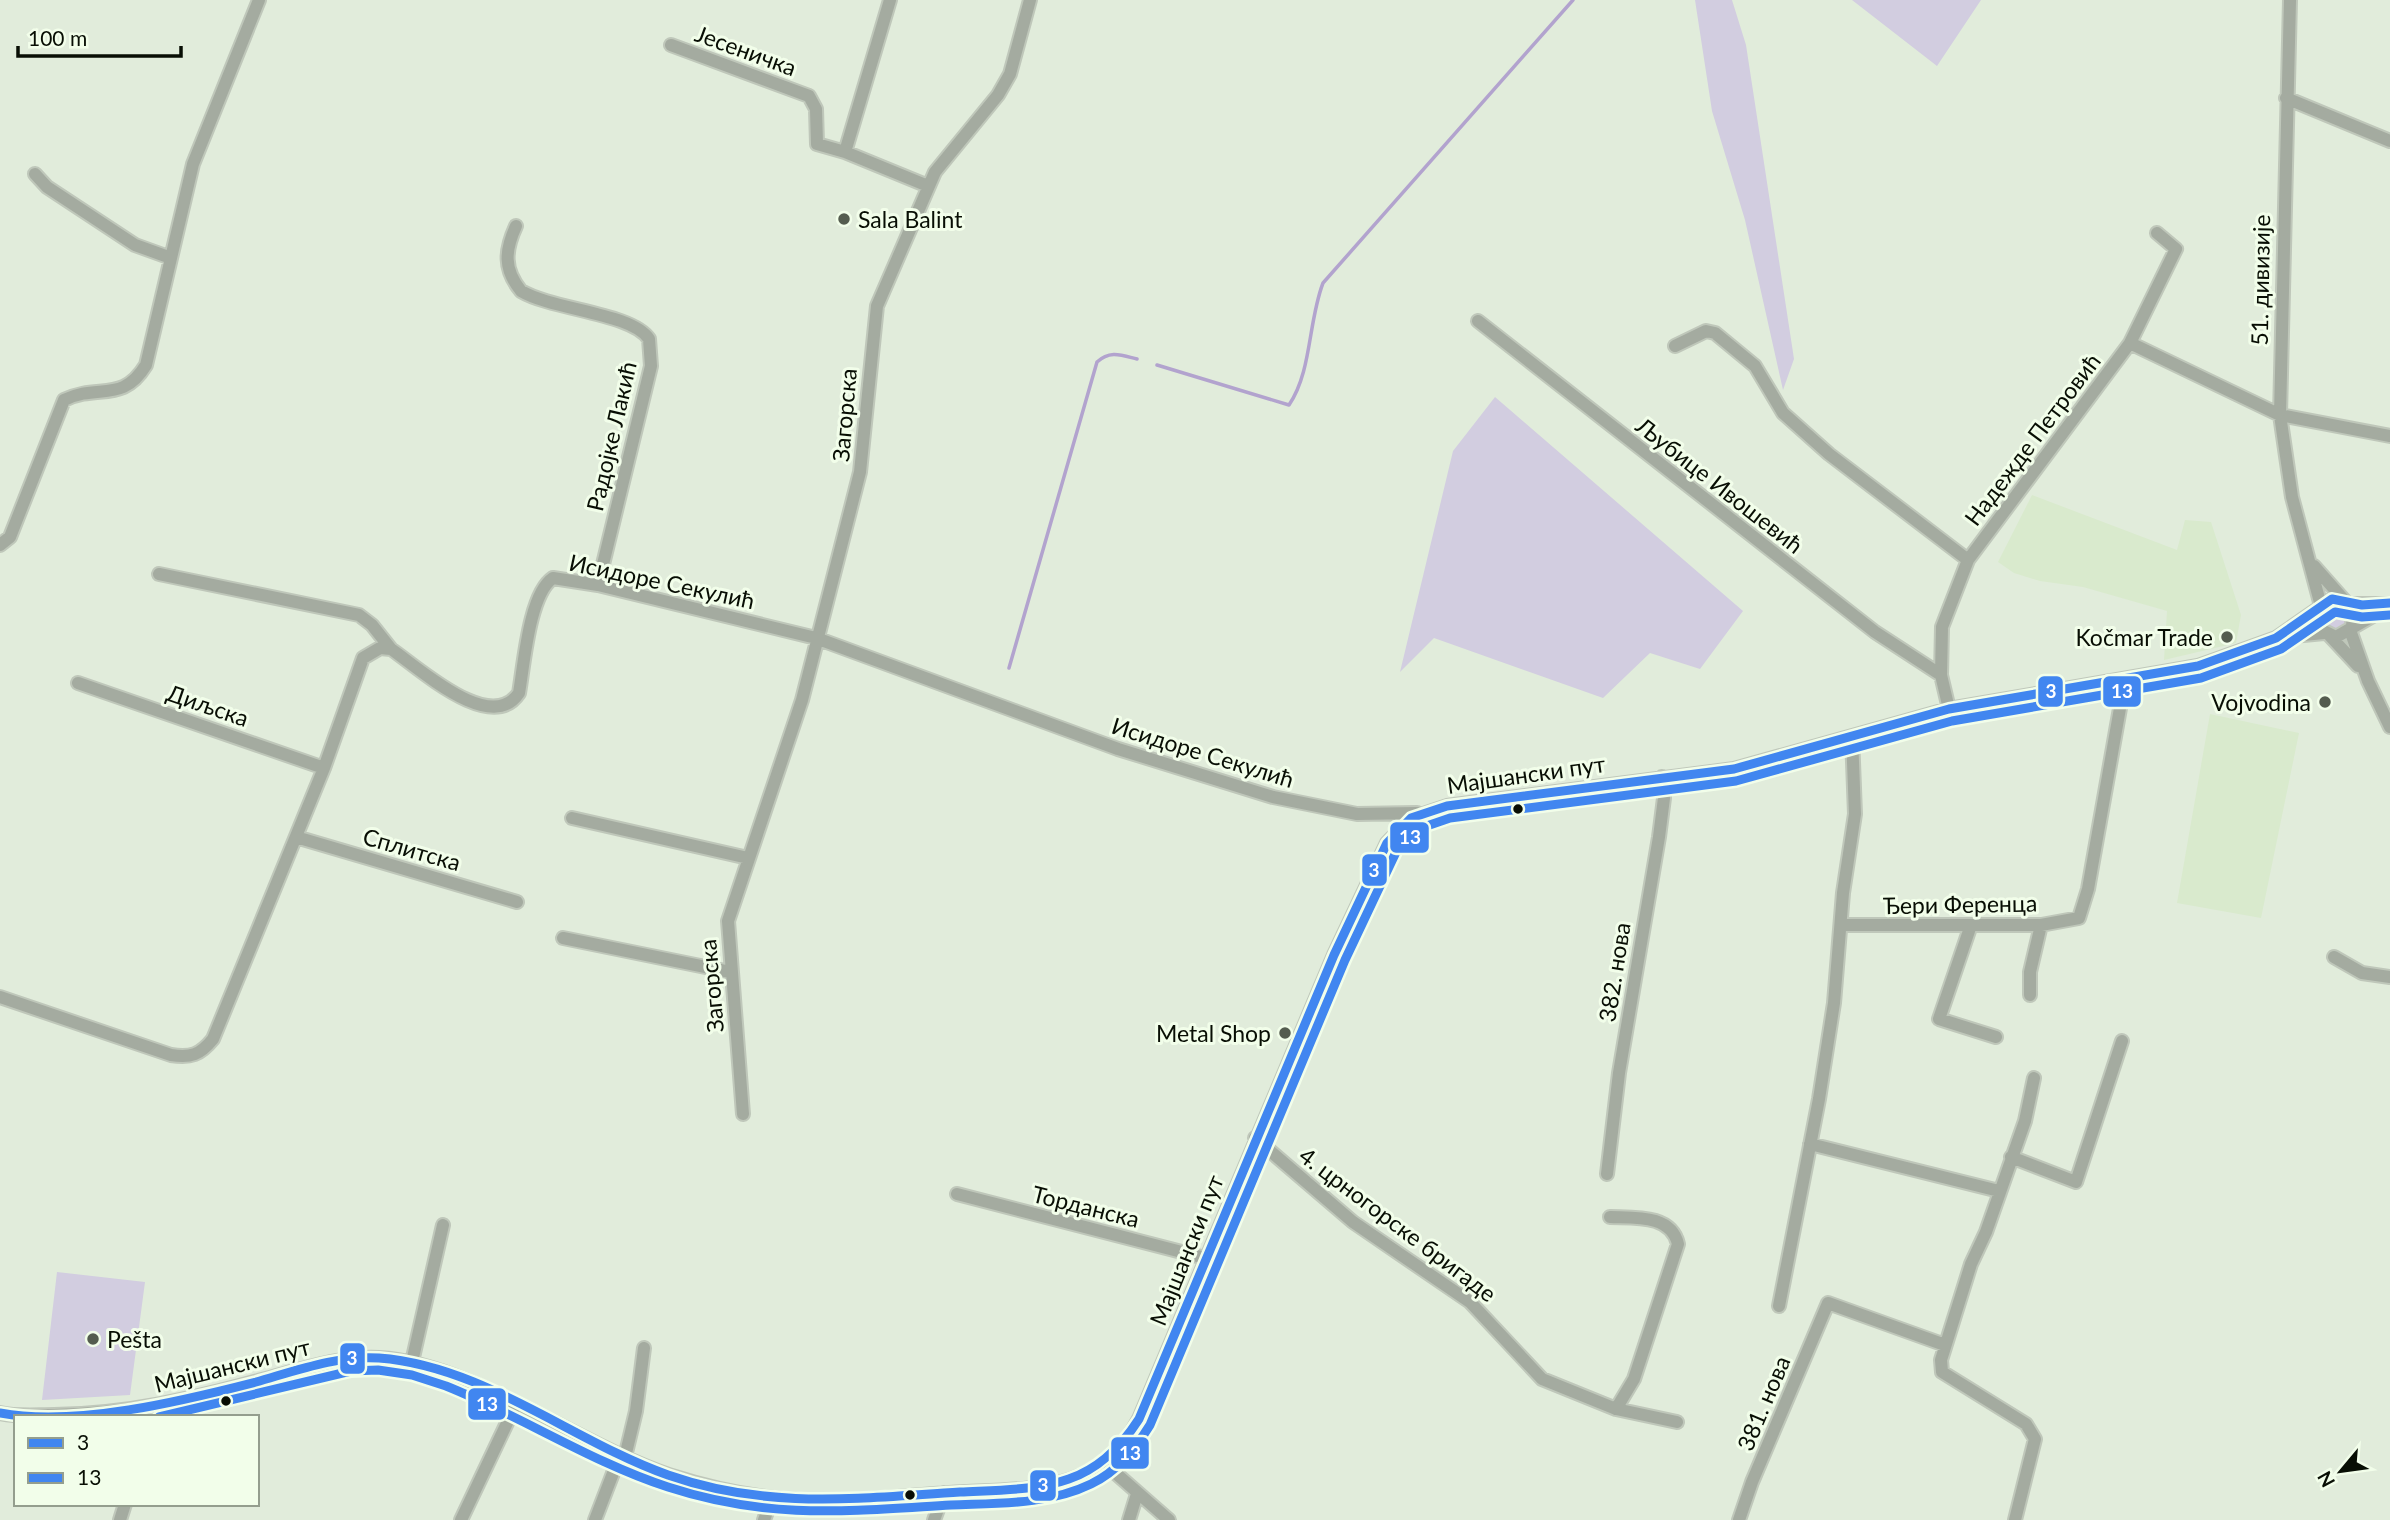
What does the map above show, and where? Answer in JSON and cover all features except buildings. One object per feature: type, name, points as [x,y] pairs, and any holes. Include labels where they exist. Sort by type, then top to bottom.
[{"type":"street","points":[[0,545],[10,537],[64,400],[81,392],[116,390],[131,386],[146,365],[193,164],[259,0]]},
{"type":"street","points":[[845,152],[890,0]]},
{"type":"street","name":"Загорска","points":[[743,1114],[728,921],[802,700],[860,472],[877,306],[935,172],[998,95],[1010,74],[1030,0]]},
{"type":"street","name":"51. дивизије","points":[[2290,0],[2280,415],[2292,497],[2320,607]]},
{"type":"street","points":[[2289,20],[2302,0]]},
{"type":"street","name":"Јесеничка","points":[[671,45],[809,96],[816,109],[817,144],[845,152],[928,186]]},
{"type":"street","points":[[2286,98],[2390,141]]},
{"type":"street","points":[[35,174],[47,187],[135,245],[171,258]]},
{"type":"street","name":"Радојке Лакић","points":[[516,226],[507,247],[506,261],[521,291],[548,304],[635,324],[649,339],[651,366],[598,585]]},
{"type":"street","name":"Надежде Петровић","points":[[1949,709],[1941,675],[1942,627],[1968,560],[2130,343],[2176,249],[2157,233]]},
{"type":"street","name":"Љубице Ивошевић","points":[[1478,321],[1874,632],[1941,675]]},
{"type":"street","name":"Надежде Петровић","points":[[1675,346],[1706,331],[1715,332],[1755,366],[1783,413],[1829,454],[1968,560]]},
{"type":"street","name":"Надежде Петровић","points":[[2130,343],[2280,415],[2390,436]]},
{"type":"street","name":"51. дивизије","points":[[2309,558],[2327,584],[2346,602]]},
{"type":"street","points":[[159,574],[359,615],[372,625],[391,649]]},
{"type":"street","name":"Исидоре Секулић","points":[[391,649],[452,692],[481,706],[503,707],[513,702],[519,693],[533,617],[546,583],[562,578],[816,638],[1118,749],[1273,797],[1357,814],[1421,813]]},
{"type":"street","points":[[2368,681],[2340,644],[2317,625],[2320,607],[2332,598],[2346,602],[2390,605]]},
{"type":"street","points":[[2346,602],[2355,615],[2351,629],[2368,681],[2390,727]]},
{"type":"street","points":[[2327,635],[2343,636],[2390,605]]},
{"type":"street","name":"Мајшански пут","points":[[0,1413],[151,1412],[341,1360],[362,1357],[412,1362],[516,1404],[622,1456],[669,1475],[724,1490],[772,1498],[817,1501],[1051,1485],[1073,1480],[1104,1463],[1131,1436],[1334,955],[1387,843],[1401,825],[1421,813],[1447,806],[1734,769],[1949,709],[2198,666],[2276,638],[2320,607]]},
{"type":"street","name":"Мајшански пут","points":[[2276,638],[2327,635]]},
{"type":"street","points":[[0,998],[171,1055],[189,1057],[199,1054],[213,1039],[324,768],[363,658],[380,648],[391,649]]},
{"type":"street","name":"Ђери Ференца","points":[[1842,925],[2041,925],[2079,918],[2088,889],[2125,680]]},
{"type":"street","name":"Диљска","points":[[78,683],[324,768]]},
{"type":"street","points":[[1779,1306],[1826,1055],[1855,814],[1852,736]]},
{"type":"street","name":"382. нова","points":[[1606,1174],[1621,1059],[1659,837],[1664,798],[1662,777]]},
{"type":"street","points":[[572,818],[748,858]]},
{"type":"street","name":"Сплитска","points":[[296,837],[517,902]]},
{"type":"street","points":[[1971,925],[1939,1019],[1996,1037]]},
{"type":"street","points":[[2030,995],[2030,972],[2041,925]]},
{"type":"street","points":[[563,938],[730,972]]},
{"type":"street","points":[[2334,957],[2362,973],[2390,977]]},
{"type":"street","points":[[2011,1157],[2076,1182],[2122,1041]]},
{"type":"street","points":[[2015,1520],[2035,1439],[2026,1424],[1942,1371],[1941,1360],[1971,1264],[1986,1232],[2025,1121],[2034,1078]]},
{"type":"street","name":"4. црногорске бригаде","points":[[1255,1138],[1353,1222],[1462,1295],[1487,1317],[1542,1380],[1616,1409],[1677,1422]]},
{"type":"street","points":[[1810,1144],[1999,1191]]},
{"type":"street","name":"Торданска","points":[[957,1194],[1205,1258]]},
{"type":"street","points":[[1610,1217],[1662,1223],[1672,1230],[1678,1244],[1634,1380],[1616,1409]]},
{"type":"street","points":[[412,1362],[443,1224]]},
{"type":"street","name":"381. нова","points":[[1739,1520],[1752,1482],[1828,1303],[1945,1345]]},
{"type":"street","points":[[595,1520],[622,1456],[636,1411],[644,1348]]},
{"type":"street","points":[[461,1520],[492,1449],[516,1404]]},
{"type":"street","points":[[1104,1463],[1169,1520]]},
{"type":"street","points":[[934,1520],[944,1493]]},
{"type":"street","points":[[1129,1520],[1137,1494]]},
{"type":"street","points":[[764,1520],[772,1498]]},
{"type":"shaded area","points":[[1695,0],[1732,0],[1746,45],[1794,359],[1783,390],[1745,220],[1712,111]]},
{"type":"shaded area","points":[[1852,0],[1981,0],[1937,66]]},
{"type":"shaded area","points":[[1495,397],[1743,611],[1700,669],[1650,653],[1603,698],[1434,638],[1400,672],[1453,451]]},
{"type":"shaded area","points":[[2032,495],[2177,550],[2185,520],[2211,522],[2241,615],[2236,643],[2164,660],[2167,611],[2083,587],[2040,581],[2014,573],[1998,562]]},
{"type":"shaded area","points":[[2335,606],[2344,609],[2347,618],[2344,627],[2335,630],[2326,627],[2323,618],[2326,609]]},
{"type":"shaded area","points":[[2210,714],[2299,733],[2261,918],[2177,903]]},
{"type":"shaded area","name":"Pešta","points":[[57,1272],[145,1282],[130,1395],[42,1400]]},
{"type":"waterway","points":[[1157,365],[1289,405],[1302,377],[1323,283],[1573,0]]},
{"type":"waterway","points":[[1009,668],[1097,362],[1111,355],[1137,359]]},
{"type":"transit line","name":"3","points":[[84,1415],[163,1404],[332,1361],[379,1358],[418,1364],[455,1375],[527,1407],[632,1461],[705,1486],[741,1493],[813,1499],[849,1498],[1015,1489],[1062,1481],[1083,1473],[1102,1461],[1121,1443],[1139,1419],[1334,955],[1387,843],[1411,818],[1447,806],[1734,769],[1949,709],[2198,666],[2276,638],[2332,599],[2362,605],[2390,603]]},
{"type":"transit line","name":"13","points":[[167,1415],[351,1371],[378,1370],[412,1375],[446,1386],[639,1477],[740,1505],[843,1511],[1023,1502],[1075,1491],[1101,1479],[1118,1466],[1150,1425],[1345,960],[1397,850],[1418,829],[1450,818],[1736,781],[1952,721],[2201,678],[2281,649],[2335,612],[2362,617],[2390,615]]},
{"type":"transit line","name":"3","points":[[0,1413],[20,1415]]},
{"type":"place","name":"Sala Balint","points":[[844,219]]},
{"type":"place","name":"Kočmar Trade","points":[[2227,637]]},
{"type":"place","name":"Vojvodina","points":[[2325,702]]},
{"type":"place","name":"Metal Shop","points":[[1285,1033]]},
{"type":"place","name":"Pešta","points":[[93,1339]]}]
